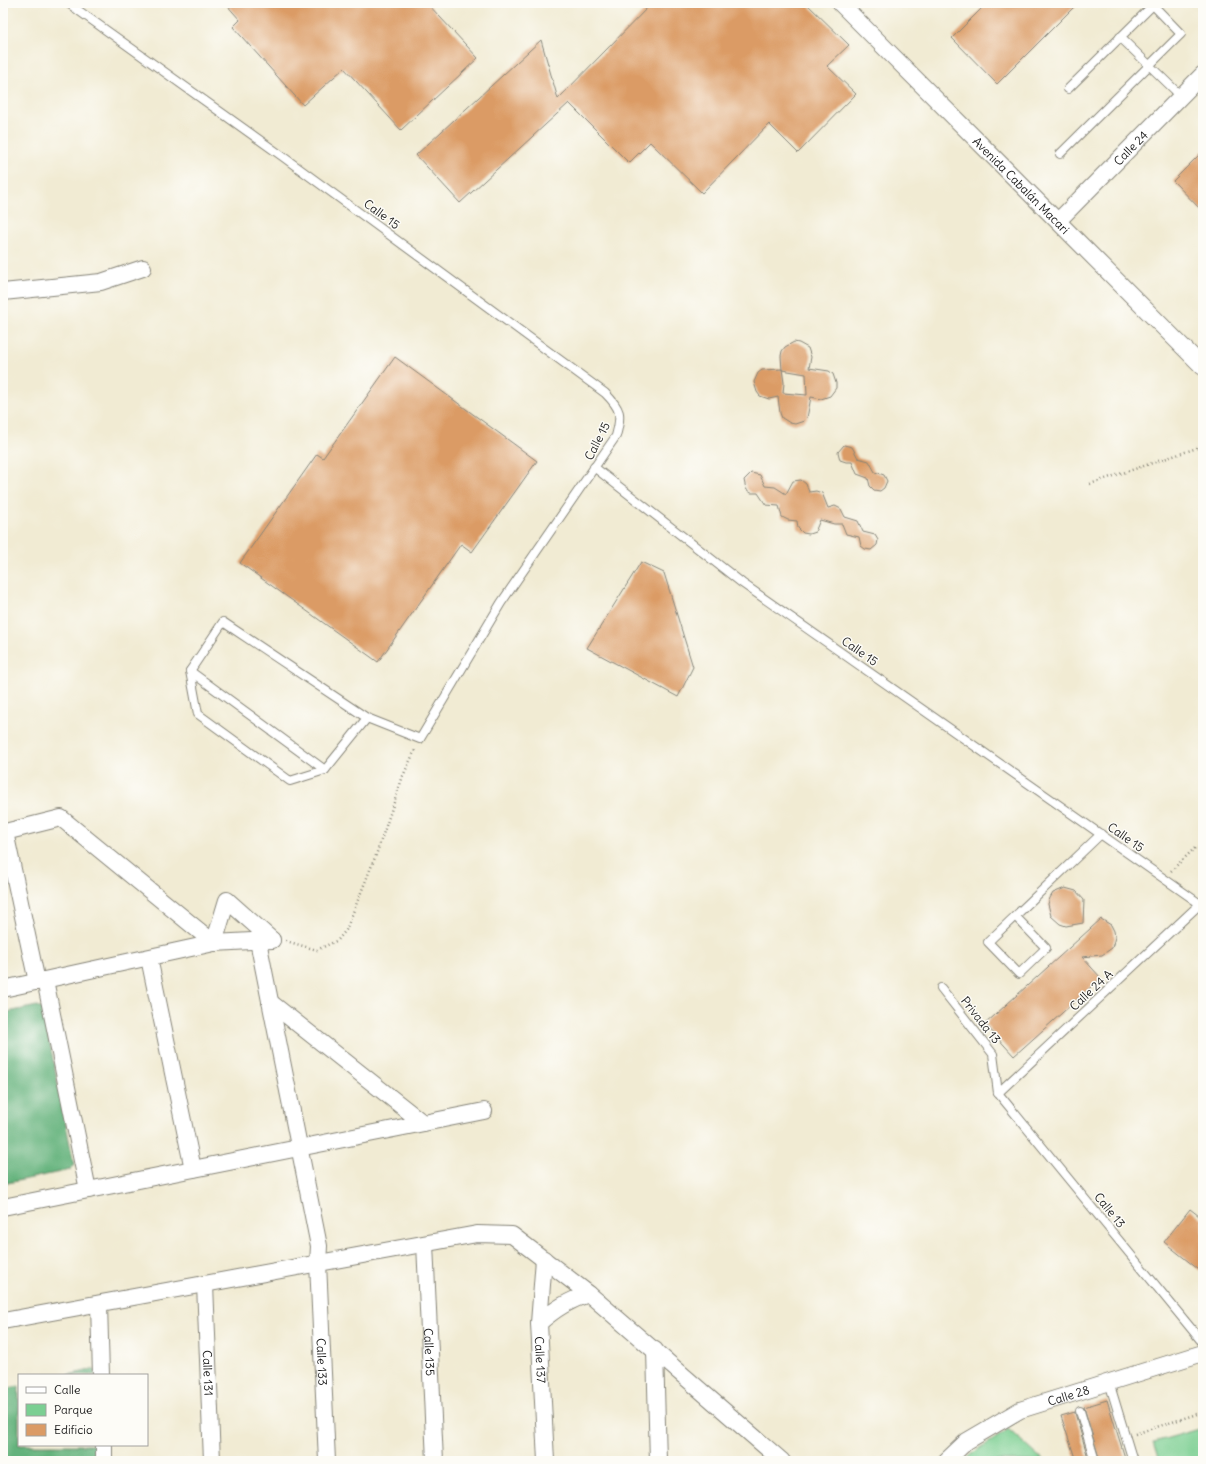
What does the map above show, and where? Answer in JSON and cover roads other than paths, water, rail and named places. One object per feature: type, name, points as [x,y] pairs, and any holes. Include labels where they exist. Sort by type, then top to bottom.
[{"type":"street","name":"Avenida Cabalán Macari","points":[[840,3],[1203,367]]},
{"type":"street","name":"Calle 24","points":[[1058,221],[1203,74]]},
{"type":"street","points":[[3,292],[100,282],[143,268]]},
{"type":"street","points":[[88,1190],[41,981],[5,832],[61,818],[214,944]]},
{"type":"street","points":[[214,944],[227,900],[265,941]]},
{"type":"street","points":[[3,989],[214,944],[265,941]]},
{"type":"street","name":"Calle 133","points":[[265,941],[270,1002],[319,1246],[318,1263],[327,1461]]},
{"type":"street","points":[[149,958],[193,1169]]},
{"type":"street","points":[[270,1002],[423,1123]]},
{"type":"street","points":[[3,1207],[484,1111]]},
{"type":"street","points":[[3,1321],[477,1234],[512,1235],[589,1294],[655,1350],[764,1454],[782,1461]]},
{"type":"street","name":"Calle 135","points":[[425,1244],[434,1461]]},
{"type":"street","name":"Calle 137","points":[[544,1259],[539,1323],[546,1461]]},
{"type":"street","name":"Calle 131","points":[[205,1284],[212,1461]]},
{"type":"street","points":[[539,1323],[565,1303],[589,1294]]},
{"type":"street","points":[[99,1304],[101,1374]]},
{"type":"street","points":[[655,1350],[658,1461]]},
{"type":"street","name":"Calle 28","points":[[946,1461],[967,1441],[1020,1410],[1203,1353]]},
{"type":"street","points":[[104,1446],[104,1461]]},
{"type":"lane","name":"Calle 15","points":[[68,3],[288,160],[604,392],[617,405],[621,418],[616,436],[594,467],[742,583],[1202,905]]},
{"type":"lane","points":[[1060,154],[1181,34],[1153,5],[1068,89]]},
{"type":"lane","points":[[1120,37],[1181,96]]},
{"type":"lane","points":[[367,718],[325,770],[290,781],[198,714],[190,672],[223,622],[367,718],[420,739],[502,603],[594,467]]},
{"type":"lane","points":[[190,672],[325,770]]},
{"type":"lane","points":[[1015,916],[1046,948],[1019,974],[988,942],[1015,916],[1101,834]]},
{"type":"lane","name":"Calle 24 A","points":[[998,1093],[1202,905]]},
{"type":"lane","name":"Privada 13","points":[[940,988],[992,1054],[998,1093]]},
{"type":"lane","name":"Calle 13","points":[[998,1093],[1203,1343]]},
{"type":"lane","points":[[1109,1382],[1133,1461]]},
{"type":"lane","points":[[1080,1411],[1095,1461]]}]
